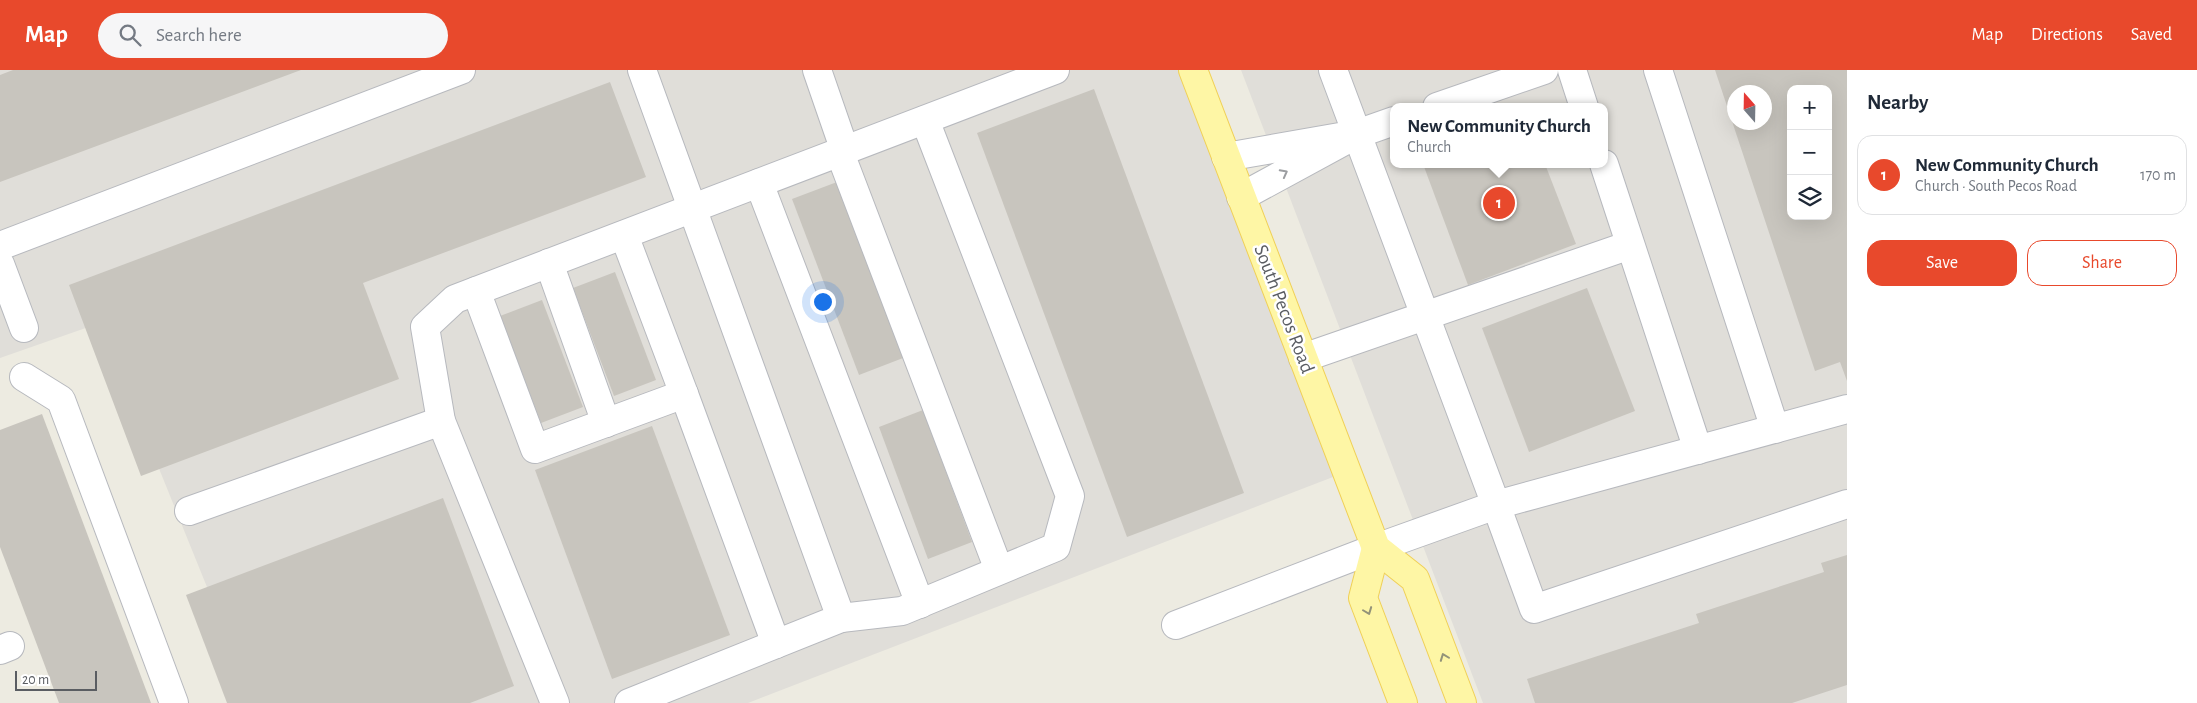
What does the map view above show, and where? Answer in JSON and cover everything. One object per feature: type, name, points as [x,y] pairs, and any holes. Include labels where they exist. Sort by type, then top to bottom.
[{"type":"main road","name":"South Pecos Road","points":[[1193,70],[1376,548]]},
{"type":"main road","points":[[1403,703],[1363,598],[1376,548],[1415,579],[1462,703]]},
{"type":"lane","points":[[0,246],[461,70]]},
{"type":"lane","points":[[642,70],[841,618]]},
{"type":"lane","points":[[817,70],[842,152],[999,570]]},
{"type":"lane","points":[[555,703],[441,421],[425,327],[455,299],[1056,70]]},
{"type":"lane","points":[[1333,70],[1534,608],[1847,504]]},
{"type":"lane","points":[[1449,103],[1544,70]]},
{"type":"lane","points":[[1572,70],[1583,103]]},
{"type":"lane","points":[[1658,70],[1775,429]]},
{"type":"lane","points":[[629,703],[841,618],[902,611],[1056,547],[1070,496],[925,120]]},
{"type":"lane","points":[[1226,157],[1357,134],[1390,123]]},
{"type":"lane","points":[[1242,196],[1357,134]]},
{"type":"lane","points":[[1605,168],[1698,450]]},
{"type":"lane","points":[[759,183],[920,604]]},
{"type":"lane","points":[[624,235],[776,644]]},
{"type":"lane","points":[[1303,358],[1630,245]]},
{"type":"lane","points":[[549,263],[606,423]]},
{"type":"lane","points":[[0,264],[24,328]]},
{"type":"lane","points":[[476,291],[535,449],[684,394]]},
{"type":"lane","points":[[24,377],[61,400],[174,703]]},
{"type":"lane","points":[[1176,625],[1376,548],[1496,505],[1847,409]]},
{"type":"lane","points":[[189,511],[441,421]]},
{"type":"shaded area","points":[[0,70],[1193,70],[1346,472],[748,703],[254,703],[100,323],[0,358]]},
{"type":"shaded area","points":[[1241,70],[1847,70],[1847,703],[1483,703]]},
{"type":"building","points":[[13,70],[301,70],[0,182],[0,75]]},
{"type":"building","points":[[1715,70],[1847,70],[1847,381],[1840,362],[1815,371],[1735,130],[1772,130],[1772,85],[1727,85],[1727,106]]},
{"type":"building","points":[[610,82],[646,177],[363,283],[399,379],[141,476],[69,285]]},
{"type":"building","points":[[1094,89],[1244,493],[1127,537],[977,133]]},
{"type":"building","points":[[1424,168],[1547,168],[1576,244],[1468,285]]},
{"type":"building","points":[[837,182],[903,358],[859,375],[792,199]]},
{"type":"building","points":[[615,272],[656,380],[614,396],[573,288]]},
{"type":"building","points":[[1587,288],[1635,411],[1529,452],[1482,328]]},
{"type":"building","points":[[542,300],[583,407],[541,423],[500,316]]},
{"type":"building","points":[[923,410],[972,542],[928,559],[879,427]]},
{"type":"building","points":[[42,414],[151,703],[59,703],[0,547],[0,430]]},
{"type":"building","points":[[652,426],[730,635],[612,679],[535,470]]},
{"type":"building","points":[[443,498],[514,686],[470,703],[227,703],[186,595]]},
{"type":"building","points":[[1847,555],[1847,685],[1792,703],[1535,703],[1527,679],[1699,623],[1696,614],[1824,572],[1821,563]]},
{"type":"place","name":"New Community Church","points":[[1499,203]]}]
